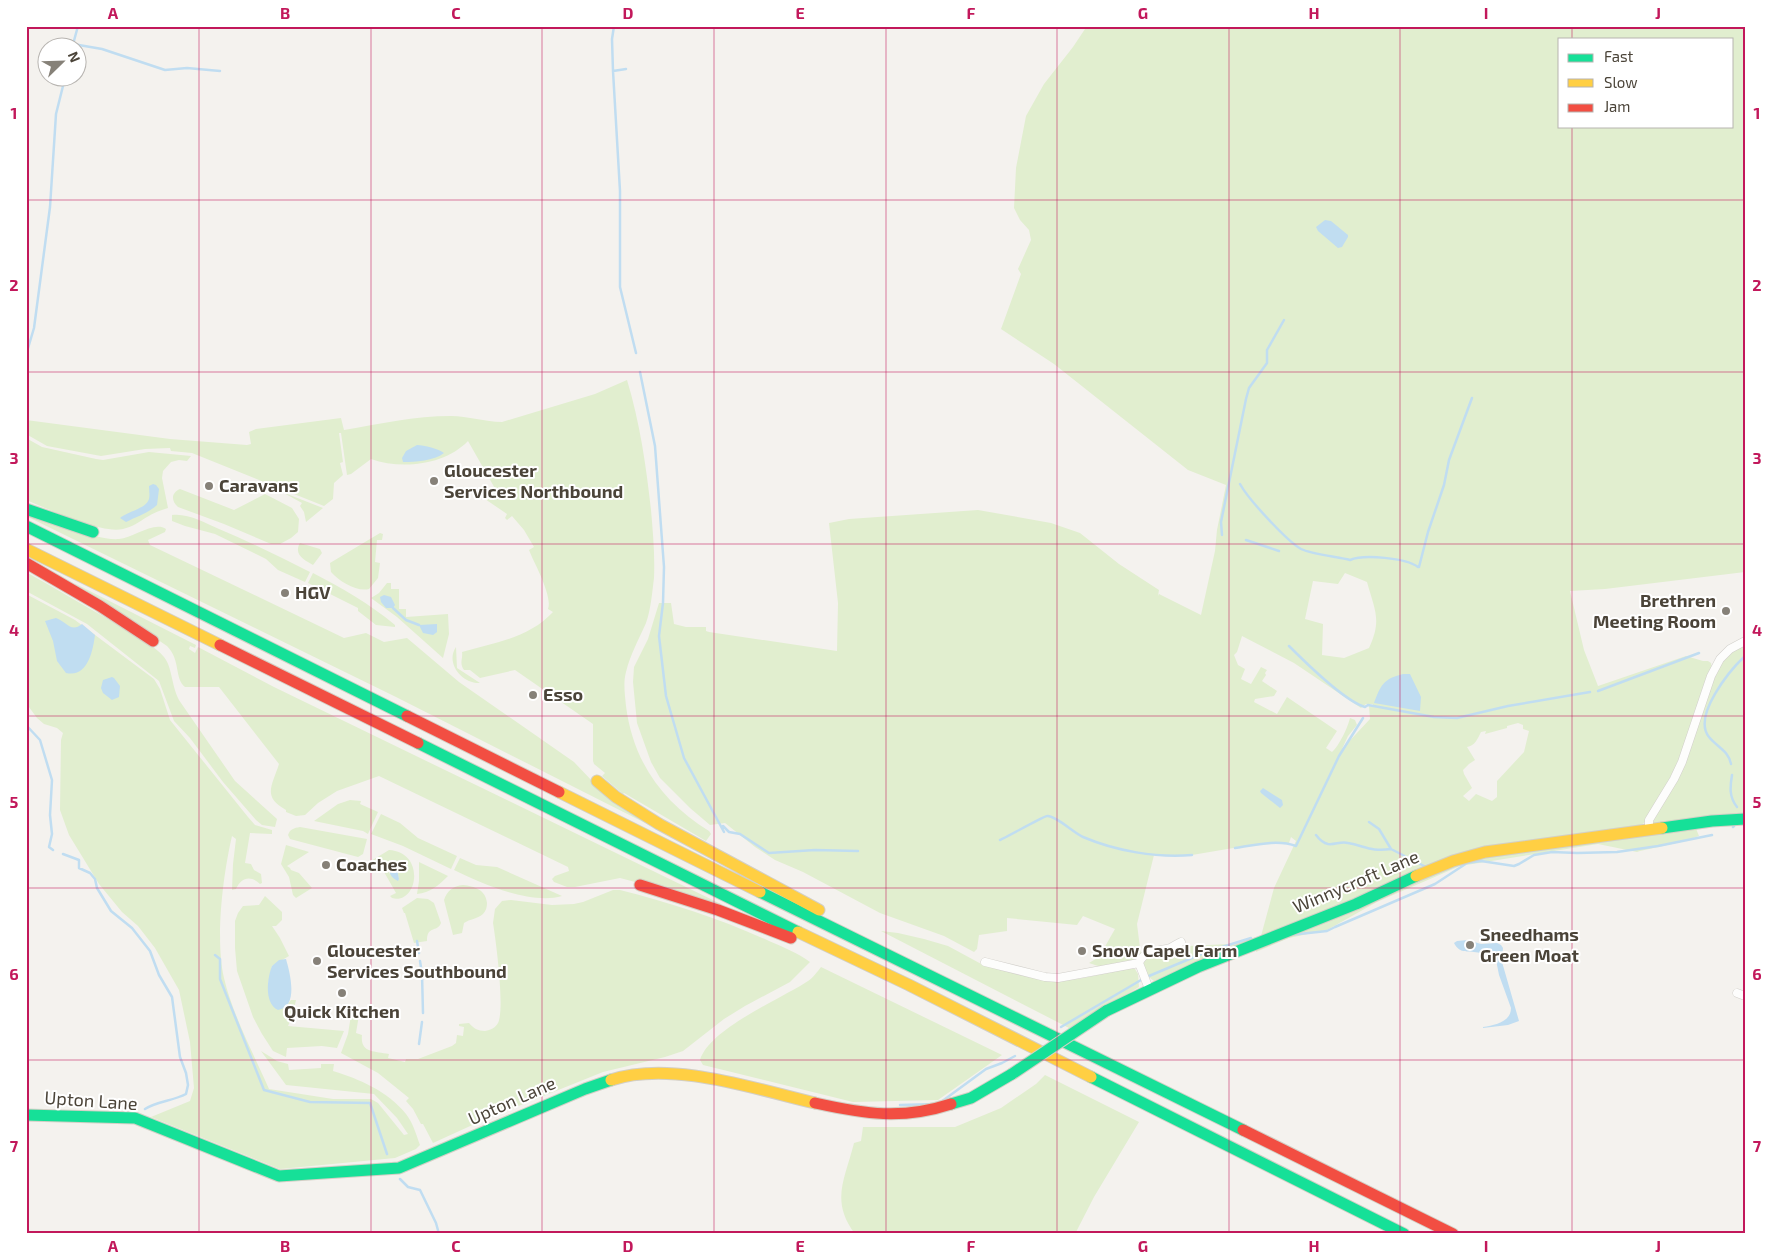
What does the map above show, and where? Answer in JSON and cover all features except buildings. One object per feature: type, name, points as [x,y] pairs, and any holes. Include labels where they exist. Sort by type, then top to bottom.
[{"type":"main road","points":[[26,509],[93,532]]},
{"type":"main road","points":[[26,526],[1453,1234]]},
{"type":"main road","points":[[26,549],[918,989],[1404,1234]]},
{"type":"main road","points":[[26,563],[111,613],[153,641]]},
{"type":"main road","points":[[597,782],[616,797],[659,824],[819,911],[864,943]]},
{"type":"main road","name":"Winnycroft Lane","points":[[1012,1074],[1106,1012],[1149,989],[1189,970],[1359,903],[1459,858],[1503,850],[1745,818]]},
{"type":"main road","points":[[640,885],[718,910],[804,943],[856,960]]},
{"type":"main road","name":"Upton Lane","points":[[26,1115],[135,1118],[279,1176],[399,1168],[584,1088],[615,1079],[645,1074],[666,1073],[704,1077],[856,1112],[898,1114],[933,1110],[970,1098],[1012,1074]]},
{"type":"street","points":[[1649,830],[1649,820],[1674,780],[1682,762],[1710,676],[1720,659],[1730,649],[1745,641]]},
{"type":"street","points":[[985,962],[1045,977],[1058,978],[1139,963],[1143,957],[1155,950],[1171,947],[1181,942]]},
{"type":"street","points":[[1139,963],[1143,978],[1149,989]]},
{"type":"green space","points":[[1087,26],[1745,26],[1745,572],[1605,589],[1570,591],[1584,650],[1598,686],[1686,656],[1711,663],[1712,668],[1676,771],[1645,822],[1640,826],[1641,828],[1493,849],[1154,981],[1146,975],[1142,964],[1148,956],[1188,946],[1229,944],[1261,936],[1274,888],[1296,841],[1291,837],[1289,843],[1251,845],[1192,855],[1154,855],[1137,924],[1141,956],[1129,962],[1101,967],[1089,963],[1099,957],[1115,929],[1083,916],[1077,925],[1007,918],[1007,931],[979,935],[977,949],[974,952],[944,936],[880,913],[803,872],[775,860],[725,823],[710,825],[660,778],[651,762],[637,723],[633,682],[634,667],[648,639],[659,603],[671,603],[674,624],[686,627],[706,627],[706,631],[709,632],[837,651],[838,603],[829,523],[849,519],[978,510],[1051,523],[1080,533],[1119,564],[1159,590],[1158,596],[1159,594],[1201,615],[1215,551],[1226,485],[1188,470],[1054,364],[1001,329],[1021,274],[1018,269],[1031,240],[1029,230],[1020,220],[1014,208],[1016,168],[1026,116],[1044,84]],"holes":[[[1345,573],[1367,582],[1376,615],[1373,638],[1369,648],[1344,658],[1322,655],[1323,624],[1305,619],[1313,581],[1338,584]],[[1242,636],[1294,663],[1361,708],[1366,704],[1373,704],[1369,706],[1370,719],[1342,749],[1348,736],[1357,725],[1355,720],[1350,718],[1343,736],[1332,752],[1326,748],[1337,731],[1287,697],[1277,714],[1254,702],[1255,699],[1274,696],[1277,691],[1262,681],[1267,670],[1261,667],[1251,684],[1241,679],[1245,669],[1238,665],[1234,655],[1237,652]],[[1518,723],[1523,725],[1523,729],[1529,731],[1524,752],[1497,781],[1497,797],[1492,801],[1476,794],[1469,801],[1463,796],[1472,788],[1463,770],[1475,760],[1467,747],[1474,743],[1481,732],[1486,731],[1485,734]]]},
{"type":"green space","points":[[627,380],[636,412],[645,460],[654,544],[654,578],[648,618],[630,659],[625,676],[626,706],[635,745],[652,778],[677,807],[709,831],[711,834],[706,841],[623,794],[602,776],[605,773],[593,761],[593,724],[515,670],[480,678],[470,670],[464,670],[461,663],[462,652],[522,634],[544,621],[553,612],[548,609],[549,603],[546,588],[529,550],[534,547],[524,530],[512,516],[507,520],[505,518],[507,514],[485,499],[497,492],[468,441],[448,455],[435,460],[423,463],[396,464],[371,459],[347,475],[341,433],[339,433],[343,462],[340,463],[343,475],[334,483],[333,499],[324,506],[192,453],[171,451],[170,448],[145,449],[101,456],[47,446],[26,434],[26,420],[170,439],[247,445],[251,444],[249,432],[256,429],[341,418],[344,430],[438,416],[457,416],[502,422],[595,394]]},
{"type":"green space","points":[[26,438],[42,447],[103,460],[149,452],[191,456],[187,461],[171,462],[163,471],[162,478],[168,508],[152,514],[129,527],[113,530],[74,520],[26,500]]},
{"type":"green space","points":[[180,489],[234,510],[265,494],[292,508],[299,519],[298,532],[280,544],[271,544],[178,507],[173,497]]},
{"type":"green space","points":[[282,492],[323,508],[306,522],[304,512],[300,506],[302,503]]},
{"type":"green space","points":[[26,511],[72,529],[109,539],[125,538],[150,528],[161,527],[166,529],[165,532],[148,540],[150,545],[344,638],[366,633],[384,642],[407,638],[459,682],[574,762],[594,783],[657,829],[396,697],[26,516]]},
{"type":"green space","points":[[172,515],[190,517],[202,521],[310,572],[305,582],[278,570],[266,559],[215,534],[172,521]]},
{"type":"green space","points":[[380,533],[383,534],[382,540],[377,540],[375,562],[380,563],[378,578],[369,589],[359,589],[349,585],[331,572],[330,563]]},
{"type":"green space","points":[[300,543],[320,549],[322,553],[313,565],[299,554],[298,547]]},
{"type":"green space","points":[[26,572],[147,643],[164,657],[181,703],[235,781],[277,819],[275,827],[262,825],[256,820],[174,721],[159,681],[87,624],[26,591]]},
{"type":"green space","points":[[313,573],[366,603],[395,625],[395,627],[376,625],[358,611],[358,608],[308,583]]},
{"type":"green space","points":[[74,583],[196,645],[195,648],[190,646],[189,649],[195,653],[198,647],[274,687],[723,905],[620,878],[567,887],[554,882],[552,879],[569,871],[568,867],[379,776],[337,791],[318,803],[305,815],[296,816],[286,812],[271,796],[272,785],[279,764],[219,687],[185,687],[180,679],[174,657],[167,646]]},
{"type":"green space","points":[[387,583],[391,583],[391,589],[399,589],[399,609],[406,609],[406,617],[448,614],[449,634],[443,658],[397,617],[371,598],[379,593]]},
{"type":"green space","points":[[26,594],[75,620],[154,679],[160,689],[170,720],[255,825],[272,830],[272,834],[250,833],[245,863],[251,864],[254,870],[261,874],[262,883],[260,884],[250,878],[243,880],[236,889],[232,890],[236,839],[232,836],[223,888],[220,926],[221,962],[232,1005],[269,1089],[333,1099],[371,1099],[378,1103],[404,1135],[408,1134],[397,1118],[374,1094],[286,1085],[261,1051],[277,1061],[288,1064],[289,1070],[321,1068],[321,1064],[334,1064],[333,1071],[382,1092],[399,1106],[408,1117],[414,1129],[420,1145],[416,1149],[395,1158],[280,1169],[151,1117],[190,1101],[194,1088],[190,1042],[179,990],[155,948],[138,926],[122,912],[99,884],[69,835],[60,810],[61,740],[63,733],[57,728],[44,724],[26,703]]},
{"type":"green space","points":[[1745,643],[1745,814],[1718,815],[1655,825],[1654,818],[1672,787],[1701,706],[1723,657]]},
{"type":"green space","points":[[456,647],[457,668],[480,683],[467,680],[457,671],[453,660],[453,653]]},
{"type":"green space","points":[[350,800],[361,801],[360,804],[378,812],[368,834],[363,831],[314,821],[338,804]]},
{"type":"green space","points":[[381,814],[400,823],[418,838],[457,856],[451,869],[403,846],[371,834]]},
{"type":"green space","points":[[1695,826],[1699,836],[1637,852],[1598,844],[1460,866],[1377,902],[1327,930],[1289,938],[1256,952],[1256,947],[1440,869],[1473,860]]},
{"type":"green space","points":[[300,827],[367,839],[363,854],[358,857],[290,839],[288,835],[290,831]]},
{"type":"green space","points":[[286,845],[309,852],[287,866],[299,873],[312,888],[296,898],[293,895],[289,877],[281,864]]},
{"type":"green space","points":[[389,850],[401,853],[409,859],[414,877],[408,894],[401,898],[392,898],[390,896],[396,893],[379,863],[374,866],[371,861]],"holes":[[[391,862],[397,869],[399,880],[389,873],[389,864]]]},
{"type":"green space","points":[[460,858],[476,865],[497,867],[562,896],[536,898],[492,887],[454,870]]},
{"type":"green space","points":[[419,862],[448,876],[430,890],[417,894]]},
{"type":"green space","points":[[463,885],[471,886],[482,892],[486,899],[487,907],[481,916],[464,923],[462,933],[453,935],[444,900],[451,889]]},
{"type":"green space","points":[[613,890],[620,890],[658,900],[696,912],[751,933],[785,948],[810,962],[790,982],[724,1019],[683,1051],[603,1072],[479,1122],[433,1143],[423,1124],[421,1124],[406,1101],[409,1098],[378,1073],[341,1053],[348,1034],[351,1015],[359,1015],[356,1033],[362,1035],[363,1045],[366,1048],[389,1054],[388,1058],[405,1062],[406,1059],[418,1059],[452,1046],[456,1043],[457,1035],[463,1036],[464,1027],[459,1026],[459,1024],[469,1023],[482,1031],[493,1028],[498,1023],[501,1004],[493,923],[495,909],[502,901],[511,900],[552,905],[574,904]]},
{"type":"green space","points":[[265,896],[282,912],[282,920],[276,926],[272,926],[289,956],[272,966],[268,984],[284,1009],[291,1000],[296,1000],[288,1026],[344,1031],[337,1048],[322,1046],[287,1048],[286,1057],[273,1051],[253,1017],[237,971],[235,921],[243,906],[259,905]]},
{"type":"green space","points":[[417,898],[428,899],[434,903],[441,923],[437,928],[430,931],[427,941],[414,943],[402,908]]},
{"type":"green space","points":[[881,931],[898,933],[948,946],[985,966],[1045,981],[1078,979],[1132,968],[1138,974],[1139,987],[1069,1028]]},
{"type":"green space","points":[[821,967],[1002,1055],[938,1100],[853,1102],[703,1065],[700,1060],[706,1048],[717,1037],[748,1015],[808,981]]},
{"type":"green space","points":[[1045,1075],[1139,1122],[1094,1197],[1075,1234],[855,1234],[847,1222],[841,1200],[844,1179],[854,1143],[861,1141],[863,1127],[955,1127],[1001,1108],[1036,1084]]},
{"type":"water","points":[[1325,220],[1331,221],[1348,235],[1342,247],[1338,248],[1318,231],[1316,227]]},
{"type":"water","points":[[417,445],[444,453],[430,459],[403,462],[402,458],[406,451]]},
{"type":"water","points":[[153,484],[159,489],[157,505],[146,513],[126,522],[120,518],[127,513],[141,508],[147,502],[149,486]]},
{"type":"water","points":[[384,595],[391,597],[395,605],[393,608],[386,608],[381,602],[380,597]]},
{"type":"water","points":[[56,618],[72,627],[82,624],[95,635],[91,655],[80,671],[66,673],[57,661],[53,641],[45,621]]},
{"type":"water","points":[[437,624],[437,632],[433,635],[423,633],[419,625]]},
{"type":"water","points":[[1403,674],[1410,674],[1421,697],[1420,711],[1374,703],[1387,681]]},
{"type":"water","points":[[112,677],[120,686],[119,697],[112,700],[103,693],[101,688],[103,680]]},
{"type":"water","points":[[1263,788],[1282,800],[1283,805],[1280,808],[1261,793],[1260,791]]},
{"type":"water","points":[[391,862],[397,869],[398,881],[390,873],[389,865]]},
{"type":"water","points":[[1468,940],[1481,944],[1497,943],[1503,948],[1502,962],[1519,1021],[1508,1025],[1483,1028],[1505,1020],[1511,1008],[1499,975],[1496,960],[1480,953],[1462,951],[1454,943]]},
{"type":"water","points":[[286,959],[291,980],[291,996],[285,1008],[278,1010],[270,1002],[268,990],[269,977],[272,966],[279,960]]},
{"type":"waterway","points":[[75,38],[78,26]]},
{"type":"waterway","points":[[614,26],[612,39],[620,191],[620,287],[636,353]]},
{"type":"waterway","points":[[88,47],[102,49],[165,70],[187,68],[220,71]]},
{"type":"waterway","points":[[613,71],[626,69]]},
{"type":"waterway","points":[[26,355],[34,328],[50,207],[56,114],[62,88]]},
{"type":"waterway","points":[[1222,535],[1221,522],[1249,388],[1267,363],[1267,350],[1284,320]]},
{"type":"waterway","points":[[640,372],[655,446],[664,567],[663,603],[659,636],[666,696],[684,758],[724,832]]},
{"type":"waterway","points":[[1419,567],[1428,532],[1444,485],[1449,460],[1472,398]]},
{"type":"waterway","points":[[1240,484],[1268,519],[1295,545],[1305,551],[1350,560],[1365,557],[1395,559],[1418,567]]},
{"type":"waterway","points":[[1246,540],[1279,551]]},
{"type":"waterway","points":[[393,608],[406,620],[419,625]]},
{"type":"waterway","points":[[1289,646],[1336,689],[1365,707],[1368,705],[1434,717],[1457,718],[1508,706],[1590,692]]},
{"type":"waterway","points":[[1598,691],[1699,653]]},
{"type":"waterway","points":[[1731,764],[1725,752],[1709,737],[1705,728],[1705,717],[1715,694],[1745,656]]},
{"type":"waterway","points":[[1235,848],[1274,843],[1296,846],[1339,756],[1363,718]]},
{"type":"waterway","points":[[26,725],[40,740],[52,780],[50,815],[52,834],[49,847],[53,850]]},
{"type":"waterway","points":[[1732,775],[1731,792],[1737,807]]},
{"type":"waterway","points":[[1000,840],[1039,819],[1050,816],[1083,837],[1122,850],[1150,854],[1192,855]]},
{"type":"waterway","points":[[1369,822],[1379,829],[1391,849],[1426,867]]},
{"type":"waterway","points":[[723,826],[729,832],[740,834],[769,853],[815,850],[858,851]]},
{"type":"waterway","points":[[1316,835],[1321,841],[1328,844],[1345,843],[1373,849],[1391,849]]},
{"type":"waterway","points":[[1290,935],[1327,931],[1435,884],[1467,863],[1481,861],[1514,866],[1534,855],[1552,852],[1617,852],[1712,835]]},
{"type":"waterway","points":[[63,854],[79,860],[79,868],[90,873],[95,879],[97,888],[111,911],[132,928],[150,951],[159,975],[172,997],[180,1057],[188,1085],[186,1094],[145,1109]]},
{"type":"waterway","points":[[1149,976],[1206,952],[1251,938]]},
{"type":"waterway","points":[[417,941],[419,953]]},
{"type":"waterway","points":[[215,955],[220,959],[220,979],[264,1090],[310,1102],[370,1103],[387,1154]]},
{"type":"waterway","points":[[420,961],[423,1013]]},
{"type":"waterway","points":[[1061,1027],[1141,980]]},
{"type":"waterway","points":[[419,1044],[422,1022]]},
{"type":"waterway","points":[[941,1102],[986,1069],[1015,1056]]},
{"type":"waterway","points":[[900,1105],[936,1104]]},
{"type":"waterway","points":[[400,1179],[408,1187],[420,1190],[436,1223],[439,1234]]},
{"type":"traffic: fast","points":[[26,509],[93,532]]},
{"type":"traffic: fast","points":[[26,526],[407,716]]},
{"type":"traffic: fast","points":[[418,743],[798,932]]},
{"type":"traffic: fast","points":[[1662,828],[1712,821],[1745,819]]},
{"type":"traffic: fast","points":[[1106,1011],[1198,967],[1356,904],[1416,876]]},
{"type":"traffic: fast","points":[[760,892],[1243,1130]]},
{"type":"traffic: fast","points":[[1012,1074],[1106,1011]]},
{"type":"traffic: fast","points":[[951,1104],[971,1098],[1012,1074]]},
{"type":"traffic: fast","points":[[1091,1077],[1404,1234]]},
{"type":"traffic: fast","points":[[26,1115],[135,1118],[279,1176],[399,1168],[585,1089],[611,1080]]},
{"type":"traffic: slow","points":[[26,549],[220,645]]},
{"type":"traffic: slow","points":[[597,781],[616,797],[659,824],[819,910]]},
{"type":"traffic: slow","points":[[559,792],[760,892]]},
{"type":"traffic: slow","points":[[1416,876],[1453,861],[1485,852],[1662,828]]},
{"type":"traffic: slow","points":[[798,932],[909,985],[1091,1077]]},
{"type":"traffic: slow","points":[[611,1080],[635,1075],[660,1073],[686,1075],[740,1084],[815,1103]]},
{"type":"traffic: jam","points":[[26,563],[100,606],[153,641]]},
{"type":"traffic: jam","points":[[220,645],[418,743]]},
{"type":"traffic: jam","points":[[407,716],[559,792]]},
{"type":"traffic: jam","points":[[640,885],[718,910],[791,938]]},
{"type":"traffic: jam","points":[[815,1103],[883,1114],[916,1112],[951,1104]]},
{"type":"traffic: jam","points":[[1243,1130],[1453,1234]]},
{"type":"place","name":"Gloucester Services Northbound","points":[[434,481]]},
{"type":"place","name":"Caravans","points":[[209,486]]},
{"type":"place","name":"HGV","points":[[285,593]]},
{"type":"place","name":"Brethren Meeting Room","points":[[1726,611]]},
{"type":"place","name":"Esso","points":[[533,695]]},
{"type":"place","name":"Coaches","points":[[326,865]]},
{"type":"place","name":"Sneedhams Green Moat","points":[[1470,945]]},
{"type":"place","name":"Snow Capel Farm","points":[[1082,951]]},
{"type":"place","name":"Gloucester Services Southbound","points":[[317,961]]},
{"type":"place","name":"Quick Kitchen","points":[[342,993]]}]
